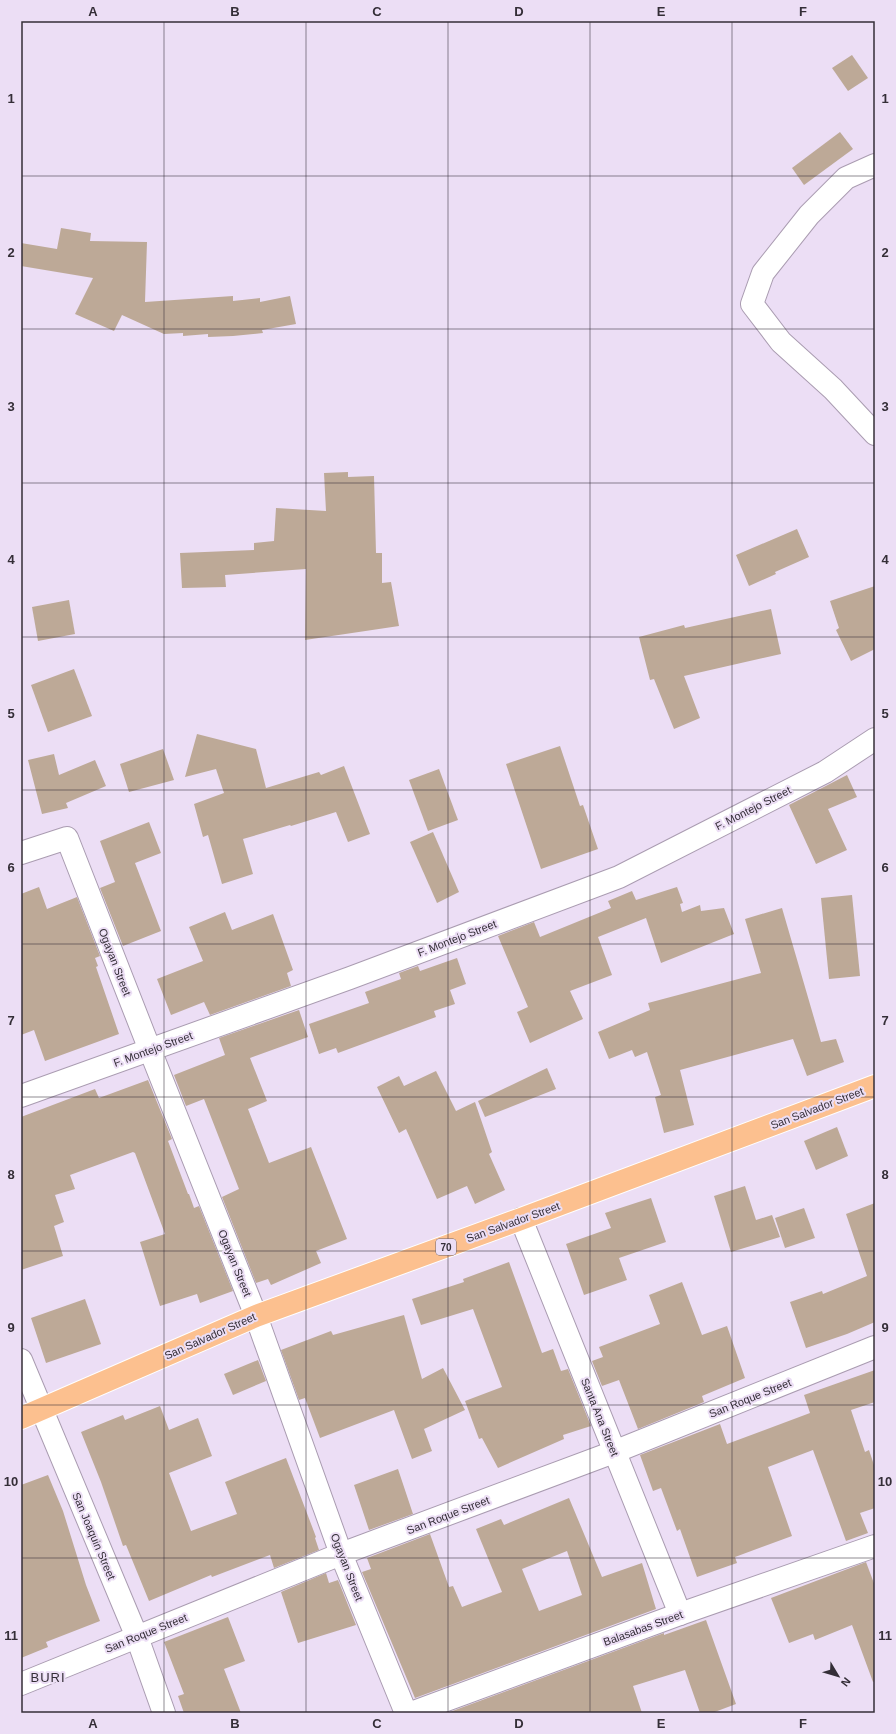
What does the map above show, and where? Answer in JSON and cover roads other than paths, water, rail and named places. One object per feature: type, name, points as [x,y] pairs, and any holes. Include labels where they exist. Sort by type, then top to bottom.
[{"type":"highway","name":"San Salvador Street","points":[[31,1414],[256,1316],[521,1219],[875,1086]]},
{"type":"street","points":[[875,165],[846,178],[809,215],[763,273],[752,304],[781,342],[833,389],[875,434]]},
{"type":"street","name":"F. Montejo Street","points":[[21,1096],[350,978],[619,877],[825,772],[875,739]]},
{"type":"street","name":"Ogayan Street","points":[[21,853],[67,838],[256,1316],[341,1554],[406,1713]]},
{"type":"street","name":"Santa Ana Street","points":[[521,1219],[680,1614]]},
{"type":"street","name":"San Roque Street","points":[[21,1684],[341,1554],[614,1452],[875,1347]]},
{"type":"street","name":"San Joaquin Street","points":[[21,1360],[31,1414],[136,1637],[164,1713]]},
{"type":"street","name":"Balasabas Street","points":[[411,1713],[680,1614],[875,1546]]},
{"type":"district","name":"BURI","points":[[48,1677]]}]
